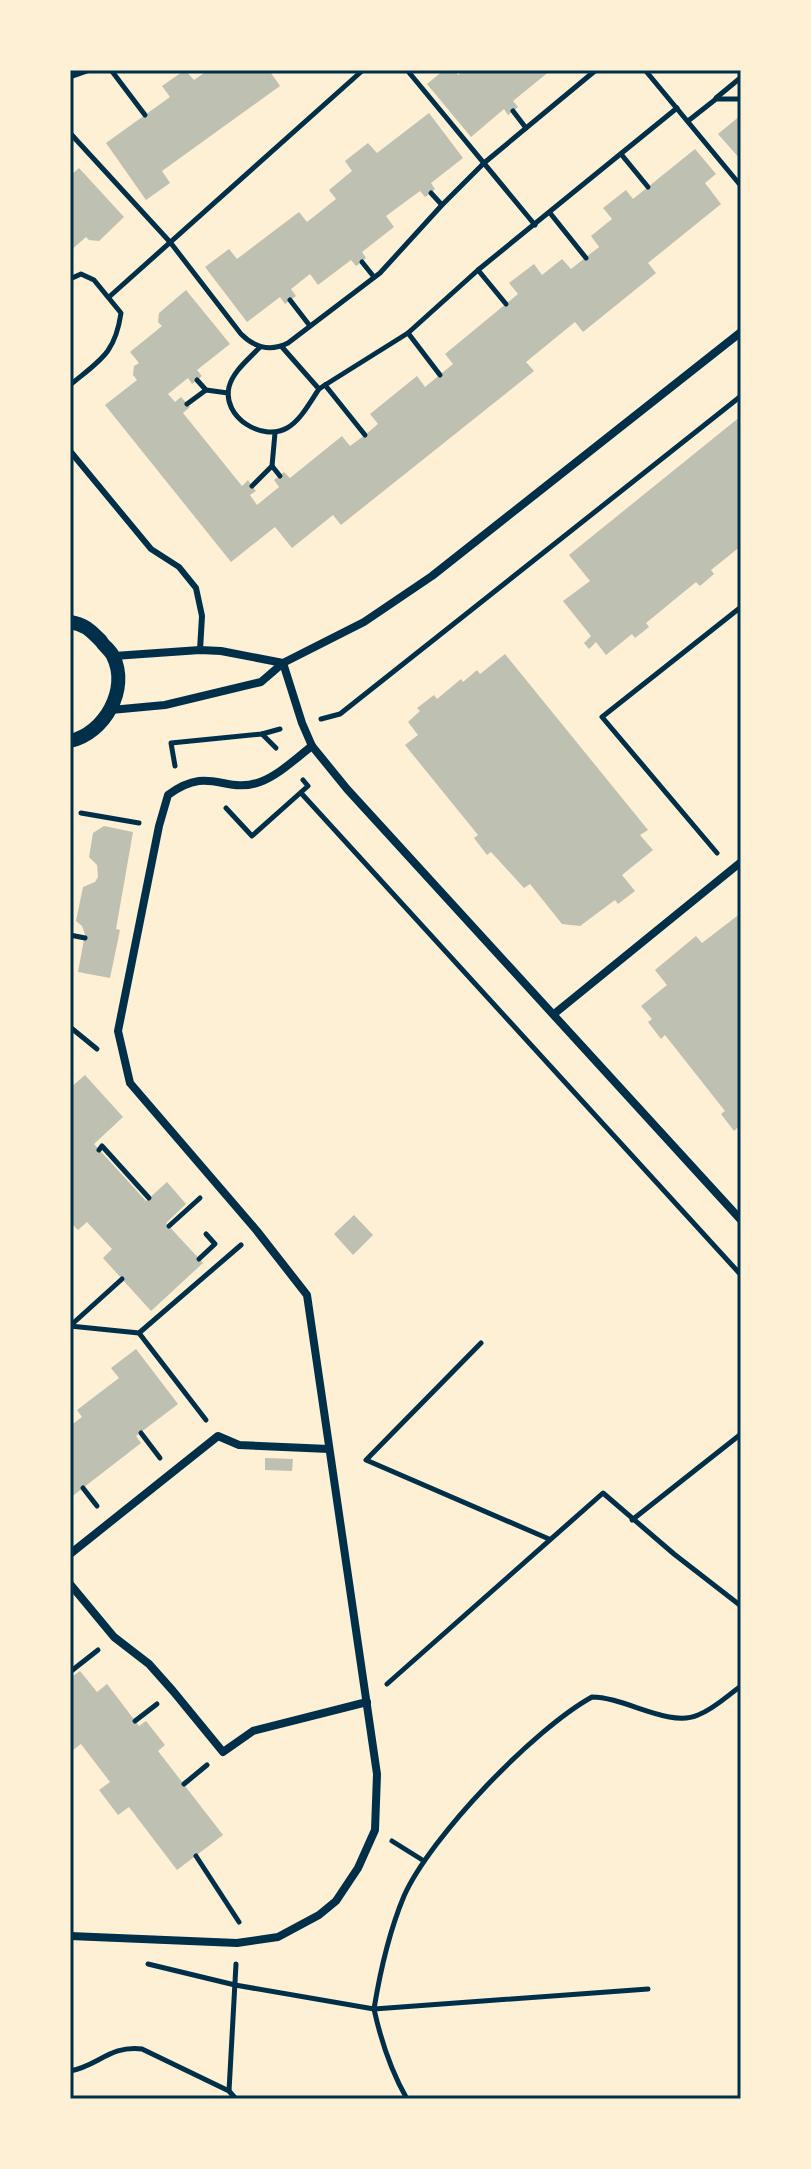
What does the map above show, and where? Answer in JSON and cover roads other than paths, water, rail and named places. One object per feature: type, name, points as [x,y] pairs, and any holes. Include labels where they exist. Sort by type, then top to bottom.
[{"type":"street","points":[[111,710],[165,705],[261,682],[283,663],[364,622],[432,576],[741,332]]},
{"type":"street","points":[[70,622],[86,625],[114,656],[118,683],[111,710],[98,727],[80,739],[70,741]]},
{"type":"street","points":[[114,656],[200,650],[283,663]]},
{"type":"street","points":[[283,663],[312,746],[347,789],[741,1220]]},
{"type":"street","points":[[70,1936],[252,1943],[278,1937],[319,1915],[336,1901],[358,1868],[375,1830],[377,1774],[307,1295],[257,1231],[130,1083],[118,1031],[168,795],[194,780],[243,785],[259,783],[312,746]]},
{"type":"street","points":[[554,1014],[741,862]]},
{"type":"street","points":[[70,1554],[218,1436],[239,1445],[329,1449]]},
{"type":"street","points":[[70,1584],[114,1637],[149,1664],[223,1752],[253,1731],[367,1702]]},
{"type":"lane","points":[[70,451],[151,549],[179,567],[196,588],[202,616],[200,650]]}]
